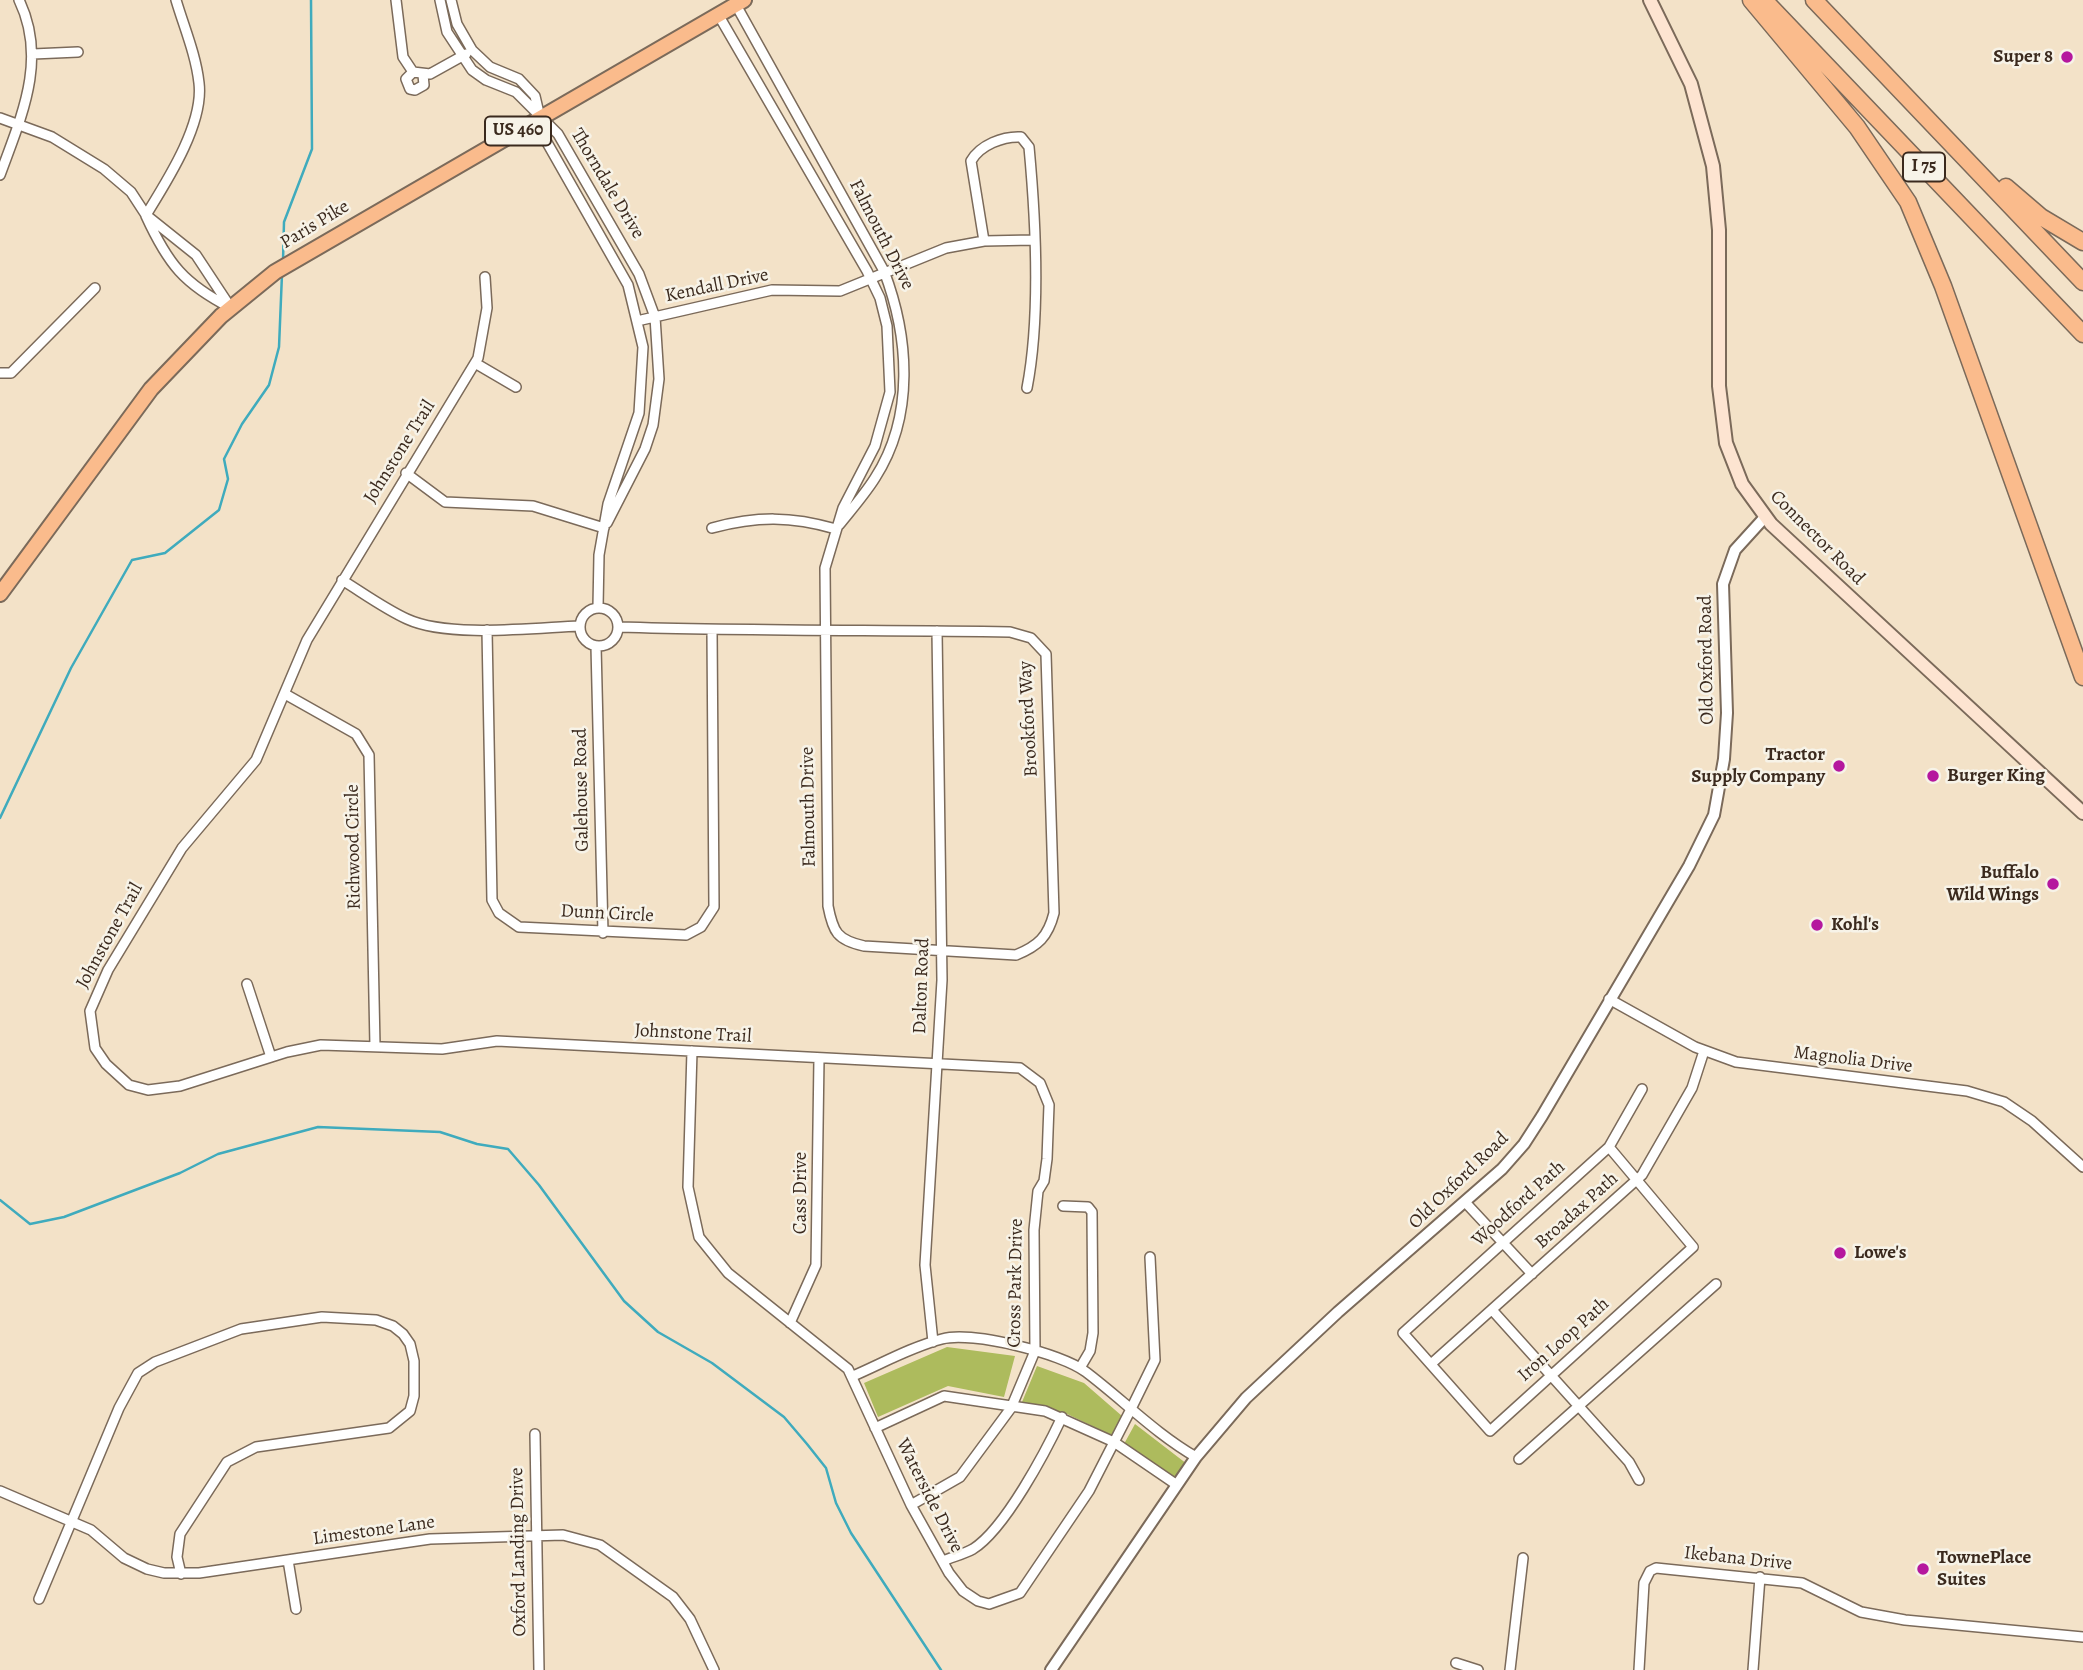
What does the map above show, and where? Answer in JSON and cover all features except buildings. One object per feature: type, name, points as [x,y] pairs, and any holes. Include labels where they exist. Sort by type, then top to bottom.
[{"type":"highway","points":[[1751,0],[1863,135],[1908,202],[1943,286],[2083,677]]},
{"type":"highway","name":"I 75","points":[[1764,0],[2083,334]]},
{"type":"highway","points":[[1815,0],[2019,199],[2083,243]]},
{"type":"highway","name":"I 75","points":[[1815,0],[2083,282]]},
{"type":"main road","name":"Connector Road","points":[[1650,0],[1682,63],[1706,136],[1718,206],[1719,386],[1729,454],[1742,484],[1765,517],[2083,813]]},
{"type":"main road","name":"Paris Pike","points":[[0,594],[151,390],[231,307],[292,261],[740,3]]},
{"type":"street","points":[[0,175],[30,81],[33,54],[28,19],[19,0]]},
{"type":"street","points":[[146,215],[162,190],[190,133],[200,97],[196,65],[176,0]]},
{"type":"street","points":[[396,0],[403,57],[418,74],[442,69],[472,50]]},
{"type":"street","points":[[440,0],[447,32],[461,57],[486,80],[516,92],[542,118]]},
{"type":"street","points":[[451,0],[457,24],[472,50],[484,63],[525,85],[535,96],[542,118]]},
{"type":"street","name":"Falmouth Drive","points":[[740,3],[884,271],[898,306],[903,337],[904,381],[892,445],[876,477],[836,529]]},
{"type":"street","name":"Falmouth Drive","points":[[719,16],[803,157],[871,279],[880,298],[887,326],[890,392],[869,462],[851,489],[825,568],[828,906],[832,927],[845,942],[942,951]]},
{"type":"street","points":[[33,54],[78,52]]},
{"type":"street","points":[[0,118],[52,137],[104,169],[131,192],[146,215],[172,267],[199,292],[231,307]]},
{"type":"street","name":"Thorndale Drive","points":[[542,118],[564,144],[639,274],[656,317],[659,379],[653,425],[645,449],[604,528]]},
{"type":"street","name":"Thorndale Drive","points":[[542,118],[545,139],[628,285],[645,367],[637,420],[614,483],[604,528],[599,555],[598,607]]},
{"type":"street","points":[[984,241],[971,161],[982,149],[1015,137],[1026,140],[1029,147],[1035,347],[1027,388]]},
{"type":"street","points":[[146,215],[196,255],[231,307]]},
{"type":"street","name":"Kendall Drive","points":[[637,321],[772,290],[841,291],[884,271],[946,248],[984,241],[1033,240]]},
{"type":"street","name":"Johnstone Trail","points":[[485,277],[487,308],[475,363],[307,640],[256,760],[182,848],[108,970],[90,1011],[95,1048],[106,1064],[129,1085],[148,1090],[180,1086],[271,1056],[321,1045],[449,1049],[497,1041],[937,1064]]},
{"type":"street","points":[[0,373],[11,373],[94,288]]},
{"type":"street","points":[[475,363],[516,387]]},
{"type":"street","points":[[637,420],[653,425]]},
{"type":"street","points":[[406,473],[445,502],[533,506],[604,528]]},
{"type":"street","name":"Old Oxford Road","points":[[1051,1670],[1196,1457],[1258,1385],[1502,1169],[1524,1144],[1689,866],[1714,815],[1724,759],[1728,697],[1723,584],[1735,550],[1765,517]]},
{"type":"street","points":[[712,528],[749,518],[784,519],[836,529]]},
{"type":"street","points":[[342,580],[408,620],[437,627],[487,630],[579,626]]},
{"type":"street","points":[[598,607],[615,615],[618,627],[615,638],[607,645],[596,646],[583,639],[579,626],[582,617],[598,607]]},
{"type":"street","name":"Brookford Way","points":[[618,627],[1010,632],[1031,638],[1046,654],[1055,913],[1045,938],[1033,948],[1016,955],[942,951]]},
{"type":"street","name":"Dunn Circle","points":[[487,630],[492,900],[499,913],[519,927],[686,935],[701,927],[714,907],[712,630]]},
{"type":"street","name":"Dalton Road","points":[[933,1342],[925,1265],[942,951],[937,631]]},
{"type":"street","name":"Galehouse Road","points":[[596,646],[603,933]]},
{"type":"street","name":"Richwood Circle","points":[[285,694],[356,734],[369,755],[375,1046]]},
{"type":"street","points":[[247,984],[271,1056]]},
{"type":"street","name":"Magnolia Drive","points":[[1609,999],[1704,1051],[1736,1062],[1967,1091],[2004,1102],[2032,1121],[2083,1167]]},
{"type":"street","name":"Waterside Drive","points":[[692,1051],[688,1187],[699,1237],[728,1273],[840,1362],[853,1376],[911,1505],[963,1591],[978,1601],[989,1604],[1020,1593],[1090,1491],[1155,1360],[1150,1257]]},
{"type":"street","name":"Broadax Path","points":[[1431,1364],[1637,1180],[1676,1118],[1698,1073],[1704,1051]]},
{"type":"street","name":"Cass Drive","points":[[790,1323],[816,1265],[819,1058]]},
{"type":"street","name":"Cross Park Drive","points":[[911,1505],[960,1477],[1012,1405],[1035,1351],[1034,1219],[1047,1159],[1049,1105],[1040,1083],[1020,1068],[937,1064]]},
{"type":"street","name":"Woodford Path","points":[[1403,1333],[1609,1147],[1642,1089]]},
{"type":"street","points":[[1609,1147],[1637,1180]]},
{"type":"street","name":"Iron Loop Path","points":[[1403,1333],[1490,1431],[1693,1247],[1637,1180]]},
{"type":"street","points":[[1465,1202],[1532,1274]]},
{"type":"street","points":[[1063,1206],[1079,1205],[1088,1207],[1092,1212],[1093,1333],[1090,1351],[1080,1368]]},
{"type":"street","points":[[1519,1459],[1716,1284]]},
{"type":"street","points":[[1493,1311],[1629,1462],[1639,1480]]},
{"type":"street","points":[[39,1599],[129,1387],[138,1373],[155,1362],[241,1329],[321,1317],[376,1320],[393,1326],[403,1334],[410,1344],[414,1361],[414,1396],[410,1411],[389,1428],[256,1447],[227,1462],[180,1534],[177,1557],[181,1574]]},
{"type":"street","points":[[853,1376],[933,1342],[956,1337],[975,1337],[1035,1351],[1080,1368],[1196,1457]]},
{"type":"street","points":[[875,1428],[944,1396],[1012,1405],[1062,1417],[1114,1442],[1177,1485]]},
{"type":"street","points":[[943,1561],[974,1548],[987,1535],[1041,1461],[1062,1417]]},
{"type":"street","name":"Oxford Landing Drive","points":[[535,1434],[539,1670]]},
{"type":"street","name":"Limestone Lane","points":[[0,1491],[73,1520],[91,1530],[124,1558],[147,1569],[181,1574],[430,1539],[563,1535],[600,1545],[673,1597],[690,1619],[714,1670]]},
{"type":"street","points":[[1510,1670],[1523,1558]]},
{"type":"street","points":[[288,1560],[296,1609]]},
{"type":"street","name":"Ikebana Drive","points":[[1639,1670],[1644,1583],[1650,1571],[1663,1568],[1802,1583],[1850,1607],[1882,1616],[2083,1637]]},
{"type":"street","points":[[1753,1670],[1760,1577]]},
{"type":"street","points":[[1456,1663],[1478,1670]]},
{"type":"green space","points":[[947,1347],[1015,1356],[1004,1397],[948,1386],[878,1417],[864,1383]]},
{"type":"green space","points":[[1037,1366],[1084,1383],[1122,1416],[1113,1436],[1065,1413],[1022,1402]]},
{"type":"green space","points":[[1135,1424],[1187,1464],[1176,1480],[1124,1444]]},
{"type":"waterway","points":[[283,261],[284,222],[312,149],[311,0]]},
{"type":"waterway","points":[[0,818],[71,668],[132,560],[165,553],[219,510],[228,479],[224,459],[242,424],[269,385],[279,347],[282,274]]},
{"type":"waterway","points":[[0,1200],[30,1224],[64,1217],[180,1173],[218,1154],[318,1127],[440,1132],[477,1144],[508,1149],[539,1185],[624,1301],[658,1332],[712,1363],[784,1417],[807,1444],[826,1468],[836,1503],[851,1533],[941,1670]]},
{"type":"place","name":"Super 8","points":[[2067,57]]},
{"type":"place","name":"Tractor Supply Company","points":[[1839,766]]},
{"type":"place","name":"Burger King","points":[[1933,776]]},
{"type":"place","name":"Buffalo Wild Wings","points":[[2053,884]]},
{"type":"place","name":"Kohl's","points":[[1817,925]]},
{"type":"place","name":"Lowe's","points":[[1840,1253]]},
{"type":"place","name":"TownePlace Suites","points":[[1923,1569]]}]
